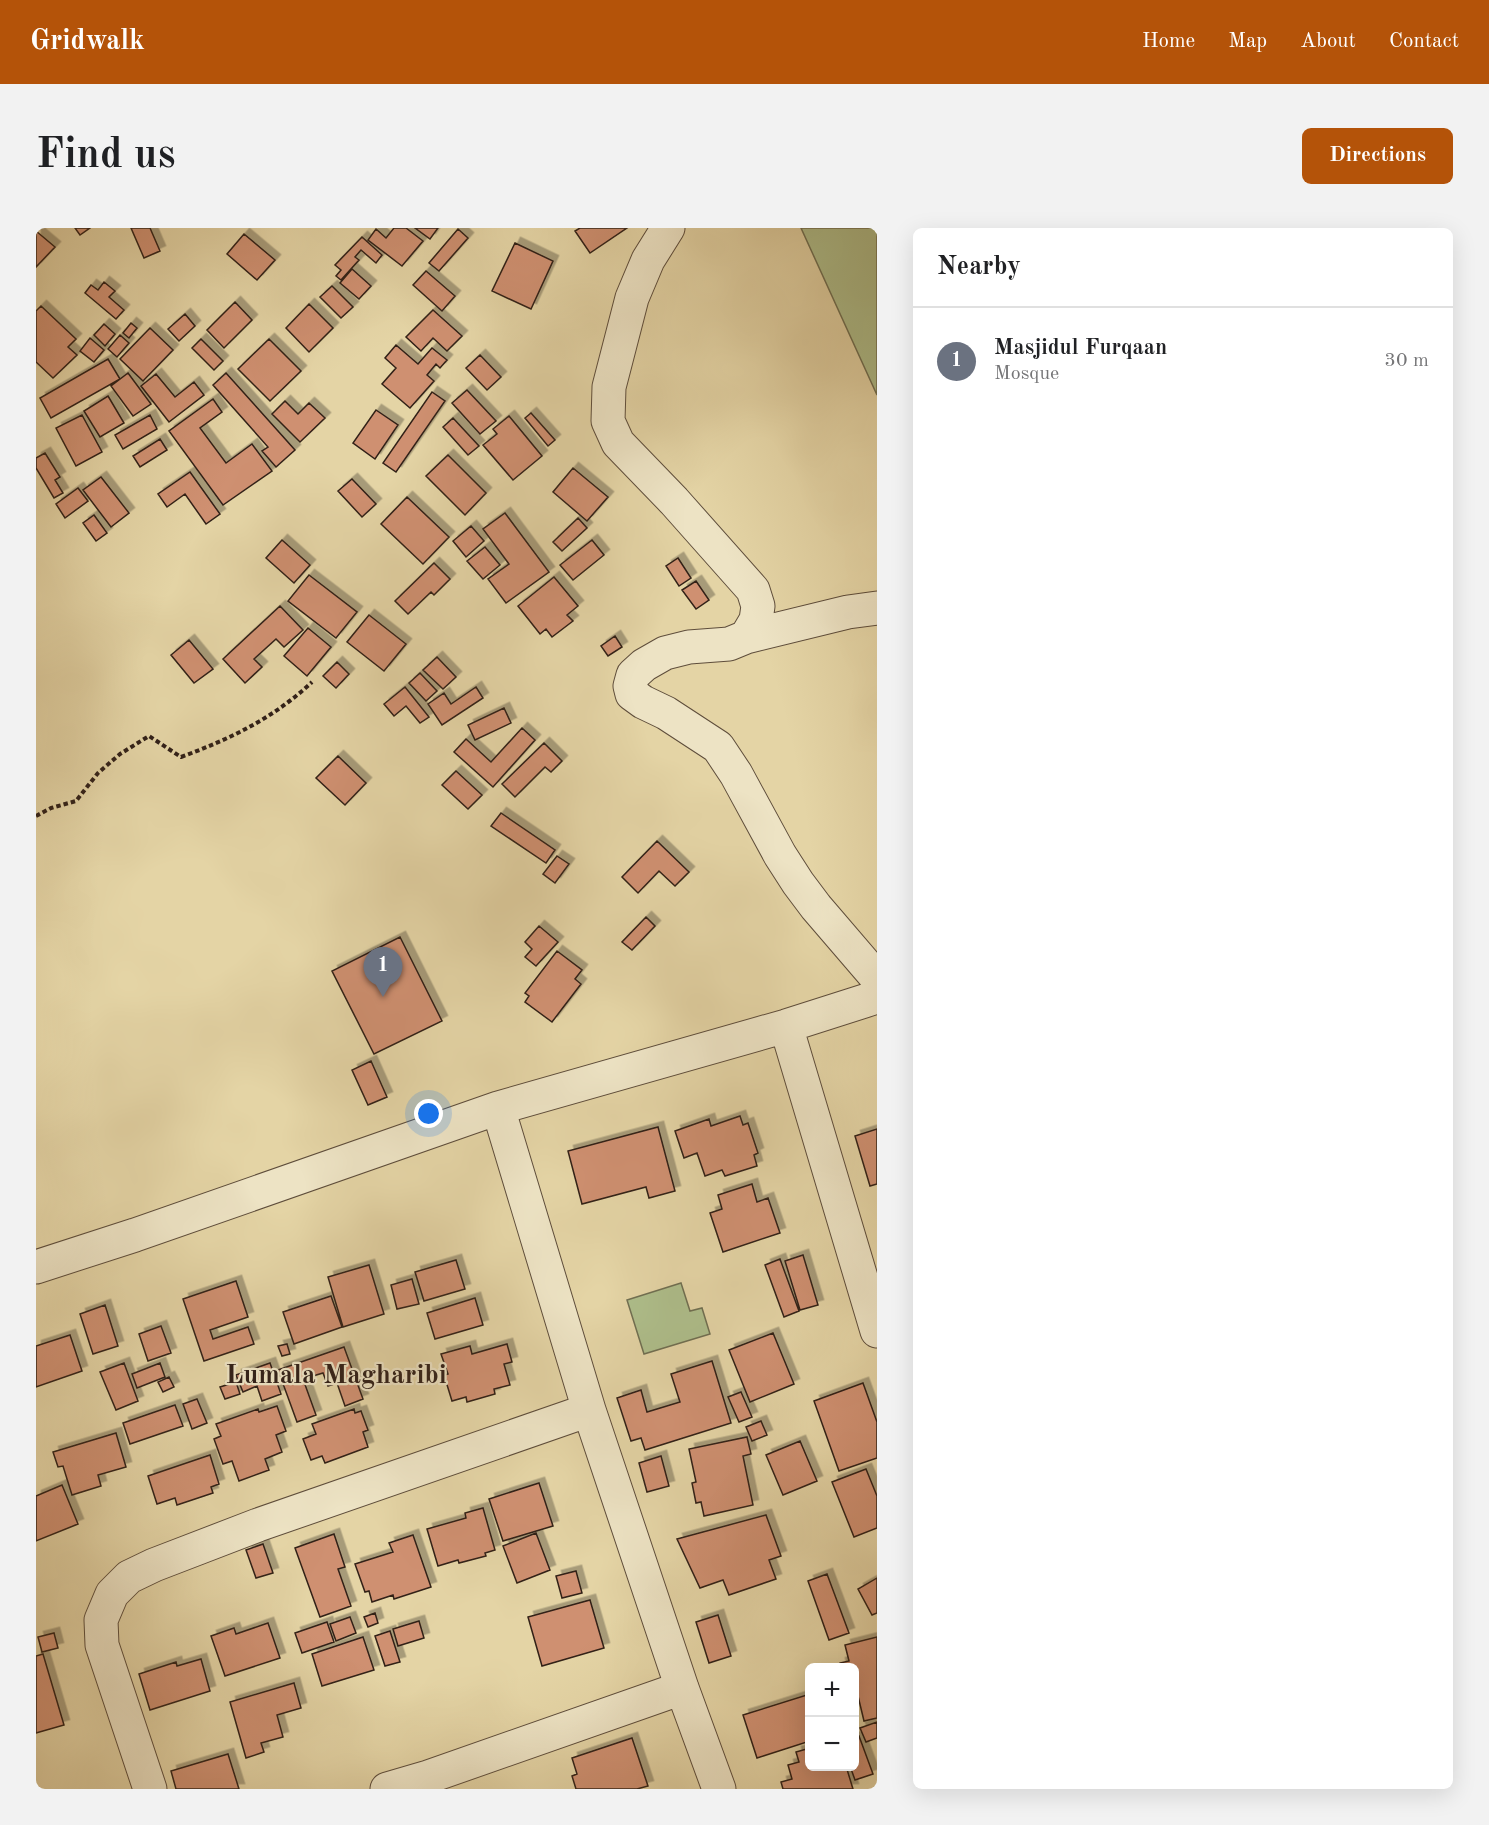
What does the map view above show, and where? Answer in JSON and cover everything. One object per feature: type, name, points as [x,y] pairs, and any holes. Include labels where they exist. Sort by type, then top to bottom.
[{"type":"street","points":[[668,228],[648,260],[632,298],[609,387],[608,421],[618,443],[674,501],[753,590],[758,606],[756,620],[746,638]]},
{"type":"street","points":[[877,608],[848,612],[729,644],[689,647],[665,653],[644,665],[633,675],[630,686],[633,694],[643,702],[666,713],[718,747],[736,774],[780,855],[798,883],[877,978]]},
{"type":"street","points":[[36,1267],[135,1235],[498,1108],[877,998]]},
{"type":"street","points":[[786,1026],[877,1331]]},
{"type":"street","points":[[498,1108],[589,1410],[682,1688],[719,1789]]},
{"type":"street","points":[[150,1789],[102,1646],[101,1620],[112,1594],[129,1577],[154,1564],[258,1525],[589,1410]]},
{"type":"street","points":[[387,1789],[428,1777],[682,1688]]},
{"type":"path","points":[[36,816],[51,807],[76,801],[98,773],[120,754],[149,736],[181,757],[212,746],[264,720],[292,701],[312,682]]},
{"type":"green space","points":[[801,228],[877,228],[877,395]]},
{"type":"green space","points":[[681,1283],[690,1311],[702,1308],[710,1334],[644,1354],[627,1300]]},
{"type":"building","points":[[75,228],[90,228],[80,235]]},
{"type":"building","points":[[131,228],[150,228],[160,251],[144,258]]},
{"type":"building","points":[[394,228],[406,228],[423,241],[402,266],[368,240],[376,229],[386,238]]},
{"type":"building","points":[[415,228],[438,228],[430,239]]},
{"type":"building","points":[[580,228],[627,228],[590,253],[575,231]]},
{"type":"building","points":[[458,229],[468,238],[439,271],[429,263]]},
{"type":"building","points":[[36,231],[55,247],[36,267]]},
{"type":"building","points":[[244,234],[275,260],[257,280],[227,254]]},
{"type":"building","points":[[362,237],[382,255],[376,263],[361,250],[355,257],[359,260],[341,280],[336,276],[341,270],[335,265]]},
{"type":"building","points":[[515,243],[553,261],[531,309],[492,291]]},
{"type":"building","points":[[352,269],[371,286],[359,299],[340,283]]},
{"type":"building","points":[[426,271],[455,296],[442,311],[413,285]]},
{"type":"building","points":[[104,282],[115,291],[109,297],[124,310],[116,319],[85,293],[91,285],[98,290]]},
{"type":"building","points":[[332,286],[353,307],[341,318],[320,297]]},
{"type":"building","points":[[235,302],[252,320],[224,348],[207,330]]},
{"type":"building","points":[[309,304],[333,328],[309,352],[286,328]]},
{"type":"building","points":[[41,306],[76,339],[68,347],[77,355],[53,378],[36,362],[36,311]]},
{"type":"building","points":[[433,310],[462,336],[447,351],[433,338],[421,351],[406,337]]},
{"type":"building","points":[[185,314],[195,326],[179,341],[168,329]]},
{"type":"building","points":[[131,323],[137,328],[129,338],[123,333]]},
{"type":"building","points":[[104,324],[115,334],[105,346],[94,335]]},
{"type":"building","points":[[150,328],[173,350],[143,381],[120,359]]},
{"type":"building","points":[[120,335],[129,343],[117,357],[108,349]]},
{"type":"building","points":[[90,338],[104,350],[94,362],[80,351]]},
{"type":"building","points":[[201,339],[223,361],[214,370],[192,348]]},
{"type":"building","points":[[269,339],[301,371],[270,401],[238,369]]},
{"type":"building","points":[[396,345],[418,364],[432,348],[447,360],[440,368],[436,364],[427,375],[434,381],[410,408],[382,384],[396,368],[385,358]]},
{"type":"building","points":[[480,355],[501,377],[487,390],[466,368]]},
{"type":"building","points":[[108,359],[120,379],[51,418],[40,398]]},
{"type":"building","points":[[128,373],[151,404],[133,416],[111,386]]},
{"type":"building","points":[[226,373],[295,450],[276,467],[262,451],[268,447],[213,385]]},
{"type":"building","points":[[156,374],[175,397],[194,382],[204,395],[169,422],[141,386]]},
{"type":"building","points":[[467,390],[496,421],[480,434],[452,403]]},
{"type":"building","points":[[432,392],[445,401],[396,472],[383,463]]},
{"type":"building","points":[[108,396],[124,423],[100,437],[84,411]]},
{"type":"building","points":[[213,399],[222,412],[200,428],[226,463],[252,444],[272,471],[223,505],[169,431]]},
{"type":"building","points":[[285,401],[298,414],[309,403],[325,418],[300,442],[272,414]]},
{"type":"building","points":[[376,410],[398,425],[375,459],[353,443]]},
{"type":"building","points":[[531,413],[555,440],[548,446],[525,418]]},
{"type":"building","points":[[82,415],[102,452],[76,466],[56,428]]},
{"type":"building","points":[[150,415],[157,429],[123,449],[115,435]]},
{"type":"building","points":[[509,416],[542,456],[513,480],[483,445],[497,434],[493,429]]},
{"type":"building","points":[[453,418],[479,446],[468,455],[443,427]]},
{"type":"building","points":[[160,439],[167,450],[140,467],[133,456]]},
{"type":"building","points":[[45,453],[60,477],[55,480],[63,493],[54,498],[36,468],[36,458]]},
{"type":"building","points":[[448,455],[486,493],[465,515],[426,476]]},
{"type":"building","points":[[573,468],[608,497],[587,521],[553,492]]},
{"type":"building","points":[[190,472],[220,514],[206,524],[185,494],[167,507],[158,494]]},
{"type":"building","points":[[101,477],[129,513],[111,527],[83,490]]},
{"type":"building","points":[[352,479],[376,504],[362,517],[338,491]]},
{"type":"building","points":[[78,488],[88,501],[65,518],[56,504]]},
{"type":"building","points":[[407,497],[449,537],[423,564],[381,524]]},
{"type":"building","points":[[505,513],[549,572],[506,603],[488,579],[509,564],[483,529]]},
{"type":"building","points":[[94,515],[107,533],[96,541],[83,523]]},
{"type":"building","points":[[578,518],[587,528],[562,551],[553,542]]},
{"type":"building","points":[[471,526],[484,541],[466,557],[453,541]]},
{"type":"building","points":[[282,540],[310,565],[294,583],[266,558]]},
{"type":"building","points":[[592,540],[604,555],[573,580],[560,565]]},
{"type":"building","points":[[485,547],[500,565],[483,579],[467,561]]},
{"type":"building","points":[[678,558],[691,578],[679,586],[666,566]]},
{"type":"building","points":[[434,563],[450,579],[434,595],[431,592],[408,614],[395,601]]},
{"type":"building","points":[[309,575],[357,612],[336,638],[288,601]]},
{"type":"building","points":[[554,577],[578,606],[567,615],[573,621],[552,637],[546,629],[540,634],[518,606]]},
{"type":"building","points":[[696,581],[709,600],[696,609],[682,590]]},
{"type":"building","points":[[280,606],[303,630],[284,647],[276,639],[254,659],[262,667],[245,683],[223,659]]},
{"type":"building","points":[[369,615],[406,644],[384,671],[347,642]]},
{"type":"building","points":[[308,628],[331,647],[307,676],[284,656]]},
{"type":"building","points":[[615,636],[622,647],[608,656],[601,646]]},
{"type":"building","points":[[189,640],[213,669],[194,683],[171,655]]},
{"type":"building","points":[[437,657],[456,677],[443,689],[423,670]]},
{"type":"building","points":[[337,662],[349,674],[336,688],[323,676]]},
{"type":"building","points":[[420,673],[437,691],[426,701],[409,683]]},
{"type":"building","points":[[405,687],[429,717],[420,723],[406,706],[394,716],[384,704]]},
{"type":"building","points":[[476,687],[483,698],[442,725],[428,704],[444,693],[451,704]]},
{"type":"building","points":[[504,708],[511,723],[475,740],[468,725]]},
{"type":"building","points":[[522,728],[535,740],[493,787],[454,752],[466,739],[491,762]]},
{"type":"building","points":[[544,743],[562,761],[551,772],[545,767],[515,797],[502,784]]},
{"type":"building","points":[[338,756],[366,783],[345,805],[316,778]]},
{"type":"building","points":[[456,771],[482,795],[468,809],[442,785]]},
{"type":"building","points":[[501,813],[555,850],[546,863],[491,826]]},
{"type":"building","points":[[657,841],[689,872],[675,886],[659,871],[638,893],[622,877]]},
{"type":"building","points":[[557,856],[569,864],[555,883],[543,874]]},
{"type":"building","points":[[646,917],[655,926],[632,950],[622,942]]},
{"type":"building","points":[[539,926],[558,942],[536,966],[525,957],[532,949],[525,942]]},
{"type":"building","points":[[400,937],[442,1021],[374,1054],[332,971]]},
{"type":"building","points":[[557,951],[582,970],[575,979],[581,984],[552,1022],[525,1002],[529,996],[525,993]]},
{"type":"building","points":[[371,1061],[387,1097],[368,1105],[352,1070]]},
{"type":"building","points":[[740,1116],[743,1125],[748,1123],[758,1153],[754,1155],[757,1166],[725,1176],[722,1170],[705,1176],[697,1153],[684,1158],[675,1131],[709,1119],[711,1126]]},
{"type":"building","points":[[658,1127],[675,1191],[649,1198],[646,1187],[582,1204],[568,1151]]},
{"type":"building","points":[[877,1129],[877,1184],[870,1186],[855,1136]]},
{"type":"building","points":[[752,1184],[757,1202],[768,1198],[780,1233],[723,1252],[710,1213],[722,1209],[718,1195]]},
{"type":"building","points":[[803,1255],[818,1305],[800,1310],[785,1261]]},
{"type":"building","points":[[780,1259],[799,1311],[784,1317],[765,1265]]},
{"type":"building","points":[[456,1260],[465,1289],[424,1301],[415,1272]]},
{"type":"building","points":[[369,1265],[384,1314],[343,1327],[328,1277]]},
{"type":"building","points":[[412,1279],[419,1304],[397,1309],[391,1285]]},
{"type":"building","points":[[236,1281],[248,1317],[210,1330],[213,1339],[248,1327],[254,1344],[204,1361],[183,1299]]},
{"type":"building","points":[[331,1296],[342,1327],[294,1344],[283,1312]]},
{"type":"building","points":[[475,1298],[483,1325],[435,1339],[427,1313]]},
{"type":"building","points":[[105,1305],[118,1346],[93,1354],[80,1314]]},
{"type":"building","points":[[161,1326],[171,1353],[148,1361],[139,1334]]},
{"type":"building","points":[[773,1333],[794,1384],[750,1402],[729,1350]]},
{"type":"building","points":[[70,1335],[82,1371],[36,1387],[36,1346]]},
{"type":"building","points":[[287,1344],[290,1354],[282,1356],[278,1346]]},
{"type":"building","points":[[507,1344],[512,1362],[504,1364],[510,1385],[494,1389],[495,1394],[467,1402],[466,1397],[452,1401],[444,1375],[448,1374],[441,1354],[470,1346],[472,1354]]},
{"type":"building","points":[[344,1347],[363,1399],[345,1406],[337,1383],[328,1386],[323,1373],[303,1379],[316,1415],[297,1422],[278,1370]]},
{"type":"building","points":[[712,1361],[731,1423],[645,1450],[641,1438],[631,1441],[617,1398],[641,1390],[647,1412],[680,1402],[671,1374]]},
{"type":"building","points":[[124,1363],[138,1401],[116,1410],[100,1372]]},
{"type":"building","points":[[160,1363],[165,1377],[137,1388],[132,1374]]},
{"type":"building","points":[[270,1363],[281,1394],[262,1401],[257,1386],[243,1392],[236,1375]]},
{"type":"building","points":[[169,1377],[174,1387],[163,1392],[158,1382]]},
{"type":"building","points":[[236,1382],[240,1394],[225,1399],[220,1387]]},
{"type":"building","points":[[863,1383],[877,1422],[877,1458],[839,1471],[814,1401]]},
{"type":"building","points":[[741,1392],[752,1417],[739,1422],[728,1397]]},
{"type":"building","points":[[197,1399],[207,1423],[192,1429],[183,1404]]},
{"type":"building","points":[[175,1405],[183,1426],[130,1444],[123,1423]]},
{"type":"building","points":[[277,1406],[286,1431],[276,1435],[282,1452],[265,1459],[269,1470],[239,1481],[232,1461],[223,1464],[214,1439],[221,1436],[216,1424],[258,1409],[259,1412]]},
{"type":"building","points":[[354,1409],[355,1413],[361,1411],[368,1430],[363,1432],[368,1447],[325,1463],[322,1456],[311,1460],[303,1439],[316,1434],[312,1424]]},
{"type":"building","points":[[761,1421],[767,1435],[752,1441],[746,1427]]},
{"type":"building","points":[[116,1433],[126,1467],[98,1475],[101,1486],[72,1495],[63,1466],[58,1467],[53,1452]]},
{"type":"building","points":[[747,1437],[751,1454],[743,1456],[753,1505],[704,1516],[701,1502],[696,1503],[692,1483],[696,1482],[689,1449]]},
{"type":"building","points":[[800,1441],[817,1481],[783,1495],[766,1455]]},
{"type":"building","points":[[210,1455],[219,1484],[211,1487],[213,1493],[177,1505],[175,1498],[157,1504],[148,1476]]},
{"type":"building","points":[[661,1456],[669,1486],[647,1492],[639,1463]]},
{"type":"building","points":[[866,1469],[877,1496],[877,1528],[854,1537],[832,1482]]},
{"type":"building","points":[[539,1483],[553,1526],[503,1541],[489,1499]]},
{"type":"building","points":[[62,1485],[78,1524],[36,1541],[36,1496]]},
{"type":"building","points":[[483,1508],[495,1550],[485,1553],[486,1556],[438,1566],[427,1529],[466,1518],[465,1513]]},
{"type":"building","points":[[766,1515],[781,1556],[769,1560],[776,1579],[729,1595],[723,1580],[700,1588],[677,1539]]},
{"type":"building","points":[[536,1533],[550,1570],[517,1583],[503,1546]]},
{"type":"building","points":[[334,1534],[345,1567],[338,1569],[351,1606],[320,1617],[295,1548]]},
{"type":"building","points":[[413,1535],[431,1587],[394,1599],[393,1595],[372,1602],[369,1591],[365,1592],[355,1564],[393,1552],[389,1543]]},
{"type":"building","points":[[263,1544],[273,1573],[256,1578],[246,1550]]},
{"type":"building","points":[[576,1571],[582,1593],[562,1598],[556,1576]]},
{"type":"building","points":[[827,1574],[849,1633],[829,1640],[808,1581]]},
{"type":"building","points":[[877,1578],[877,1613],[872,1615],[858,1589]]},
{"type":"building","points":[[590,1600],[604,1648],[542,1666],[528,1617]]},
{"type":"building","points":[[375,1613],[378,1623],[368,1627],[364,1617]]},
{"type":"building","points":[[718,1615],[731,1656],[709,1663],[696,1622]]},
{"type":"building","points":[[350,1617],[356,1633],[336,1641],[330,1624]]},
{"type":"building","points":[[419,1621],[424,1638],[398,1646],[393,1629]]},
{"type":"building","points":[[327,1622],[334,1642],[302,1653],[295,1633]]},
{"type":"building","points":[[268,1623],[280,1658],[225,1676],[211,1636],[234,1628],[236,1634]]},
{"type":"building","points":[[390,1631],[400,1662],[385,1666],[375,1636]]},
{"type":"building","points":[[54,1633],[58,1648],[42,1652],[38,1637]]},
{"type":"building","points":[[363,1637],[374,1670],[322,1686],[312,1654]]},
{"type":"building","points":[[877,1637],[877,1718],[864,1721],[859,1700],[859,1663],[840,1663],[849,1661],[845,1645]]},
{"type":"building","points":[[43,1654],[64,1725],[36,1733],[36,1656]]},
{"type":"building","points":[[201,1659],[210,1691],[150,1710],[139,1674],[176,1662],[177,1666]]},
{"type":"building","points":[[294,1683],[301,1708],[277,1715],[283,1737],[261,1743],[264,1752],[246,1758],[230,1702]]},
{"type":"building","points":[[805,1696],[805,1743],[757,1758],[743,1715]]},
{"type":"building","points":[[877,1722],[877,1738],[866,1742],[860,1728]]},
{"type":"building","points":[[859,1736],[873,1774],[855,1780],[852,1771],[859,1771]]},
{"type":"building","points":[[632,1738],[648,1786],[637,1789],[576,1789],[572,1776],[577,1774],[572,1758]]},
{"type":"building","points":[[805,1749],[805,1771],[848,1771],[853,1789],[783,1789],[781,1782],[792,1779],[788,1765],[799,1762],[796,1752]]},
{"type":"building","points":[[228,1754],[239,1789],[176,1789],[171,1771]]},
{"type":"place","name":"Masjidul Furqaan","points":[[383,997]]},
{"type":"district","name":"Lumala Magharibi","points":[[336,1375]]}]
